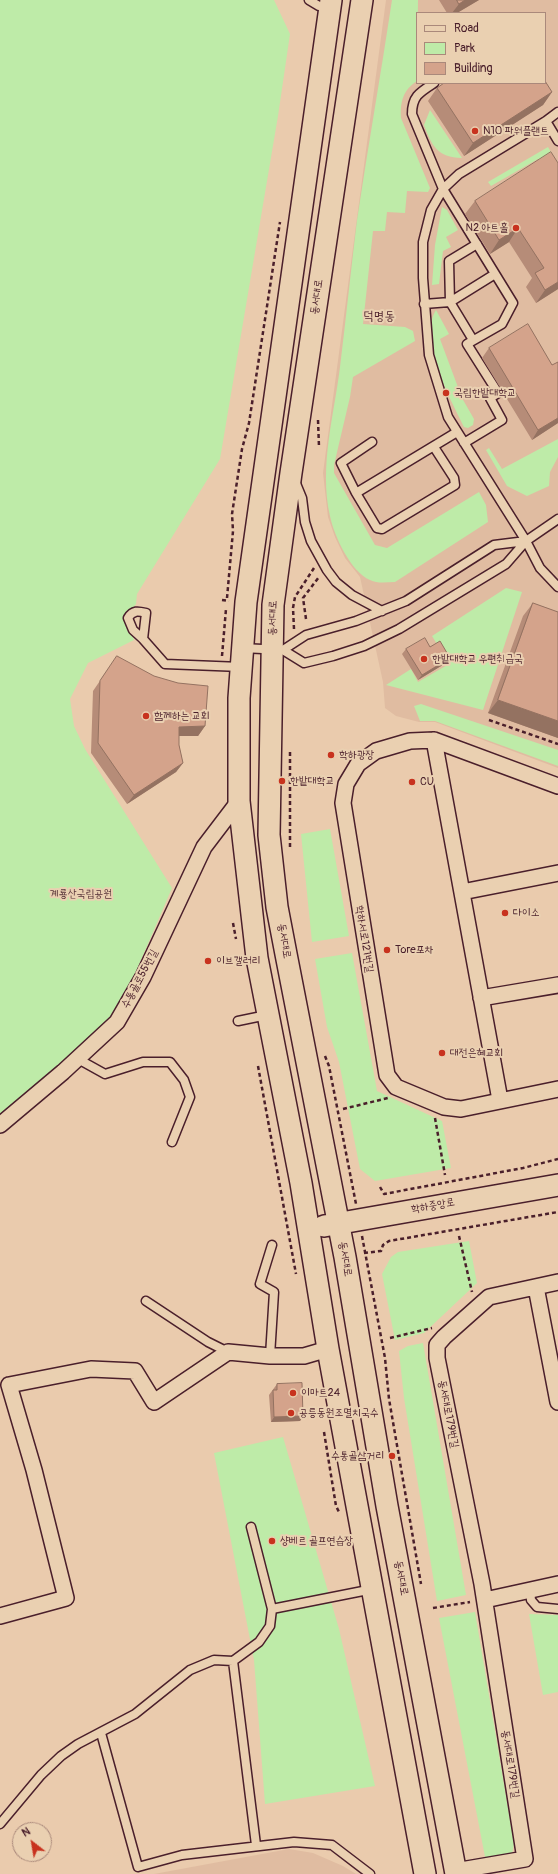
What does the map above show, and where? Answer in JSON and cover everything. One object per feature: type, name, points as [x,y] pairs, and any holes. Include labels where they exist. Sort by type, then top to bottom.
[{"type":"street","name":"동서대로","points":[[362,0],[274,594],[278,650],[269,835],[277,900],[338,1223],[388,1513],[455,1872]]},
{"type":"street","points":[[330,4],[247,591],[239,698],[239,801],[257,958],[426,1874]]},
{"type":"street","points":[[434,740],[500,1100]]},
{"type":"street","name":"학하서로121번길","points":[[558,786],[434,740],[410,741],[376,751],[358,764],[346,784],[343,803],[386,1075],[396,1087],[444,1107],[461,1109],[558,1089]]},
{"type":"street","name":"수통골로55번길","points":[[0,1125],[78,1059],[117,1022],[143,977],[204,847],[239,801]]},
{"type":"street","points":[[462,892],[558,874]]},
{"type":"street","points":[[481,998],[558,985]]},
{"type":"street","name":"학하중앙로","points":[[308,1229],[558,1185]]},
{"type":"street","name":"동서대로179번길","points":[[455,1872],[525,1859],[478,1601],[437,1358],[438,1345],[444,1336],[489,1297],[558,1282]]},
{"type":"street","points":[[536,1287],[557,1395]]},
{"type":"street","points":[[0,1616],[66,1598],[34,1470],[8,1385],[91,1369],[135,1371],[154,1402],[228,1352],[270,1356],[304,1356],[328,1349]]},
{"type":"street","points":[[478,1601],[558,1584]]},
{"type":"lane","points":[[309,0],[319,6],[330,4]]},
{"type":"lane","points":[[432,84],[419,93],[412,103],[412,114],[443,189],[513,303],[502,324],[467,344],[498,393],[490,398],[502,420],[464,443]]},
{"type":"lane","points":[[558,112],[546,121],[459,174],[443,189],[431,210],[423,242],[424,304],[429,355],[448,417],[526,541],[540,568],[558,587]]},
{"type":"lane","points":[[546,121],[558,141]]},
{"type":"lane","points":[[474,340],[450,302],[449,261],[477,244]]},
{"type":"lane","points":[[424,304],[450,302],[495,274]]},
{"type":"lane","points":[[356,493],[458,432]]},
{"type":"lane","points":[[372,442],[341,463],[356,493],[377,528],[382,529],[455,485],[454,478],[434,447]]},
{"type":"lane","points":[[291,472],[302,498],[305,522],[311,541],[327,570],[336,582],[352,595],[382,611]]},
{"type":"lane","points":[[278,650],[304,663],[364,646],[399,629],[506,564],[526,541],[558,519]]},
{"type":"lane","points":[[143,639],[165,664],[242,658],[278,650],[306,635],[382,611],[406,601],[494,545],[526,541]]},
{"type":"lane","points":[[238,1021],[268,1014]]},
{"type":"lane","points":[[78,1059],[105,1074],[143,1062],[170,1062],[184,1080],[190,1097],[172,1142]]},
{"type":"lane","points":[[270,1356],[274,1292],[260,1284],[272,1245]]},
{"type":"lane","points":[[146,1301],[208,1342],[228,1352]]},
{"type":"lane","points":[[0,1824],[41,1775],[61,1756],[78,1744],[101,1734],[135,1714],[190,1670],[214,1660],[233,1661],[259,1642],[270,1626],[272,1610],[251,1527]]},
{"type":"lane","points":[[272,1610],[373,1589]]},
{"type":"lane","points":[[530,1591],[531,1600],[537,1607],[558,1609]]},
{"type":"lane","points":[[233,1661],[256,1845]]},
{"type":"lane","points":[[101,1734],[138,1867],[182,1855],[256,1845],[294,1842],[332,1846],[370,1874]]},
{"type":"path","points":[[222,654],[233,531],[232,514],[242,449],[249,423],[281,217]]},
{"type":"path","points":[[295,621],[293,608],[295,597],[316,566]]},
{"type":"path","points":[[306,620],[303,598],[322,573]]},
{"type":"path","points":[[288,596],[303,598]]},
{"type":"path","points":[[489,720],[558,744]]},
{"type":"path","points":[[290,747],[290,852]]},
{"type":"path","points":[[233,920],[234,934]]},
{"type":"path","points":[[324,1052],[329,1066],[350,1172]]},
{"type":"path","points":[[258,1065],[297,1275]]},
{"type":"path","points":[[343,1109],[394,1096]]},
{"type":"path","points":[[434,1111],[445,1175]]},
{"type":"path","points":[[380,1187],[384,1194],[523,1168],[558,1159]]},
{"type":"path","points":[[422,1589],[389,1399],[385,1358],[370,1271],[365,1253],[380,1251],[383,1245],[389,1241],[558,1212]]},
{"type":"path","points":[[459,1236],[473,1297]]},
{"type":"path","points":[[390,1338],[436,1328]]},
{"type":"path","points":[[433,1608],[478,1601]]},
{"type":"shaded area","name":"국립한밭대학교","points":[[386,0],[558,0],[558,768],[435,722],[419,722],[396,716],[385,708],[383,682],[360,577],[345,558],[328,517],[323,473]]},
{"type":"shaded area","points":[[289,1849],[313,1853],[343,1866],[356,1874],[154,1874]]},
{"type":"green space","name":"계룡산국립공원","points":[[0,0],[274,0],[290,34],[278,116],[220,459],[137,594],[136,604],[126,616],[134,640],[88,663],[70,699],[74,726],[85,749],[172,888],[129,988],[112,1019],[0,1119]]},
{"type":"green space","points":[[392,0],[418,0],[418,12],[416,12],[416,82],[408,88],[403,97],[401,118],[430,188],[428,192],[407,191],[405,213],[387,212],[385,231],[373,231],[363,324],[405,327],[413,331],[415,341],[353,377],[350,397],[334,465],[334,473],[375,545],[387,548],[479,492],[486,505],[488,522],[395,582],[376,582],[370,580],[363,576],[350,562],[335,533],[327,497],[326,479],[329,441],[340,367],[357,220]]},
{"type":"green space","points":[[430,110],[462,158],[441,153],[433,144],[424,125]]},
{"type":"green space","points":[[548,147],[558,164],[549,175],[538,159],[491,186],[488,182]]},
{"type":"green space","points":[[442,207],[447,210],[458,230],[446,237],[451,247],[443,251],[439,284],[432,285],[435,245]]},
{"type":"green space","points":[[436,310],[449,334],[440,339],[462,398],[474,419],[473,425],[468,428],[464,427],[444,385],[433,353],[430,337],[431,323]]},
{"type":"green space","points":[[558,439],[558,457],[550,472],[549,486],[527,496],[507,486],[486,450],[489,448],[502,469]]},
{"type":"green space","points":[[506,588],[522,592],[483,710],[386,685],[411,669],[418,682],[449,664],[432,636]]},
{"type":"green space","points":[[421,704],[558,750],[558,766],[435,721],[420,721],[414,706]]},
{"type":"green space","points":[[330,829],[349,936],[312,942],[301,834]]},
{"type":"green space","points":[[352,953],[377,1091],[442,1121],[451,1168],[375,1181],[360,1169],[339,1062],[327,1027],[315,959]]},
{"type":"green space","points":[[469,1241],[477,1283],[424,1333],[395,1340],[382,1274],[391,1257],[398,1252]]},
{"type":"green space","points":[[423,1343],[466,1595],[437,1601],[404,1398],[399,1351],[408,1346]]},
{"type":"green space","name":"샹베르 골프연습장","points":[[283,1437],[339,1629],[375,1786],[265,1804],[254,1660],[214,1453]]},
{"type":"green space","points":[[475,1612],[514,1844],[512,1854],[503,1859],[486,1862],[439,1618]]},
{"type":"green space","points":[[529,1614],[558,1615],[558,1692],[543,1695]]},
{"type":"building","points":[[457,0],[465,0],[459,4]]},
{"type":"building","name":"N10 파워플랜트","points":[[546,83],[552,92],[473,143],[437,88],[443,84],[546,84]]},
{"type":"building","name":"N2 아트홀","points":[[551,152],[558,163],[558,282],[545,290],[535,273],[544,268],[518,228],[499,240],[475,201]]},
{"type":"building","points":[[528,324],[552,365],[558,362],[558,418],[538,430],[489,348]]},
{"type":"building","points":[[533,603],[558,612],[558,721],[498,700]]},
{"type":"building","name":"한밭대학교 우편취급국","points":[[425,638],[430,647],[440,641],[450,658],[422,675],[406,649]]},
{"type":"building","name":"함께하는 교회","points":[[117,656],[154,676],[178,683],[208,686],[205,726],[179,727],[179,745],[183,763],[134,795],[98,743],[100,681]]},
{"type":"building","points":[[302,1383],[303,1416],[274,1417],[273,1390],[277,1390],[277,1384]]},
{"type":"place","name":"N10 파워플랜트","points":[[475,131]]},
{"type":"place","name":"N2 아트홀","points":[[516,228]]},
{"type":"place","name":"국립한밭대학교","points":[[446,393]]},
{"type":"place","name":"한밭대학교 우편취급국","points":[[424,659]]},
{"type":"place","name":"함께하는 교회","points":[[146,716]]},
{"type":"place","name":"학하광장","points":[[331,755]]},
{"type":"place","name":"한밭대학교","points":[[282,781]]},
{"type":"place","name":"CU","points":[[412,782]]},
{"type":"place","name":"다이소","points":[[505,913]]},
{"type":"place","name":"Tore포차","points":[[387,950]]},
{"type":"place","name":"이브갤러리","points":[[208,961]]},
{"type":"place","name":"대전은혜교회","points":[[442,1053]]},
{"type":"place","name":"이마트24","points":[[293,1393]]},
{"type":"place","name":"공릉동원조멸치국수","points":[[291,1413]]},
{"type":"place","name":"수통골삼거리","points":[[392,1456]]},
{"type":"place","name":"샹베르 골프연습장","points":[[272,1541]]},
{"type":"district","name":"덕명동","points":[[379,317]]}]
